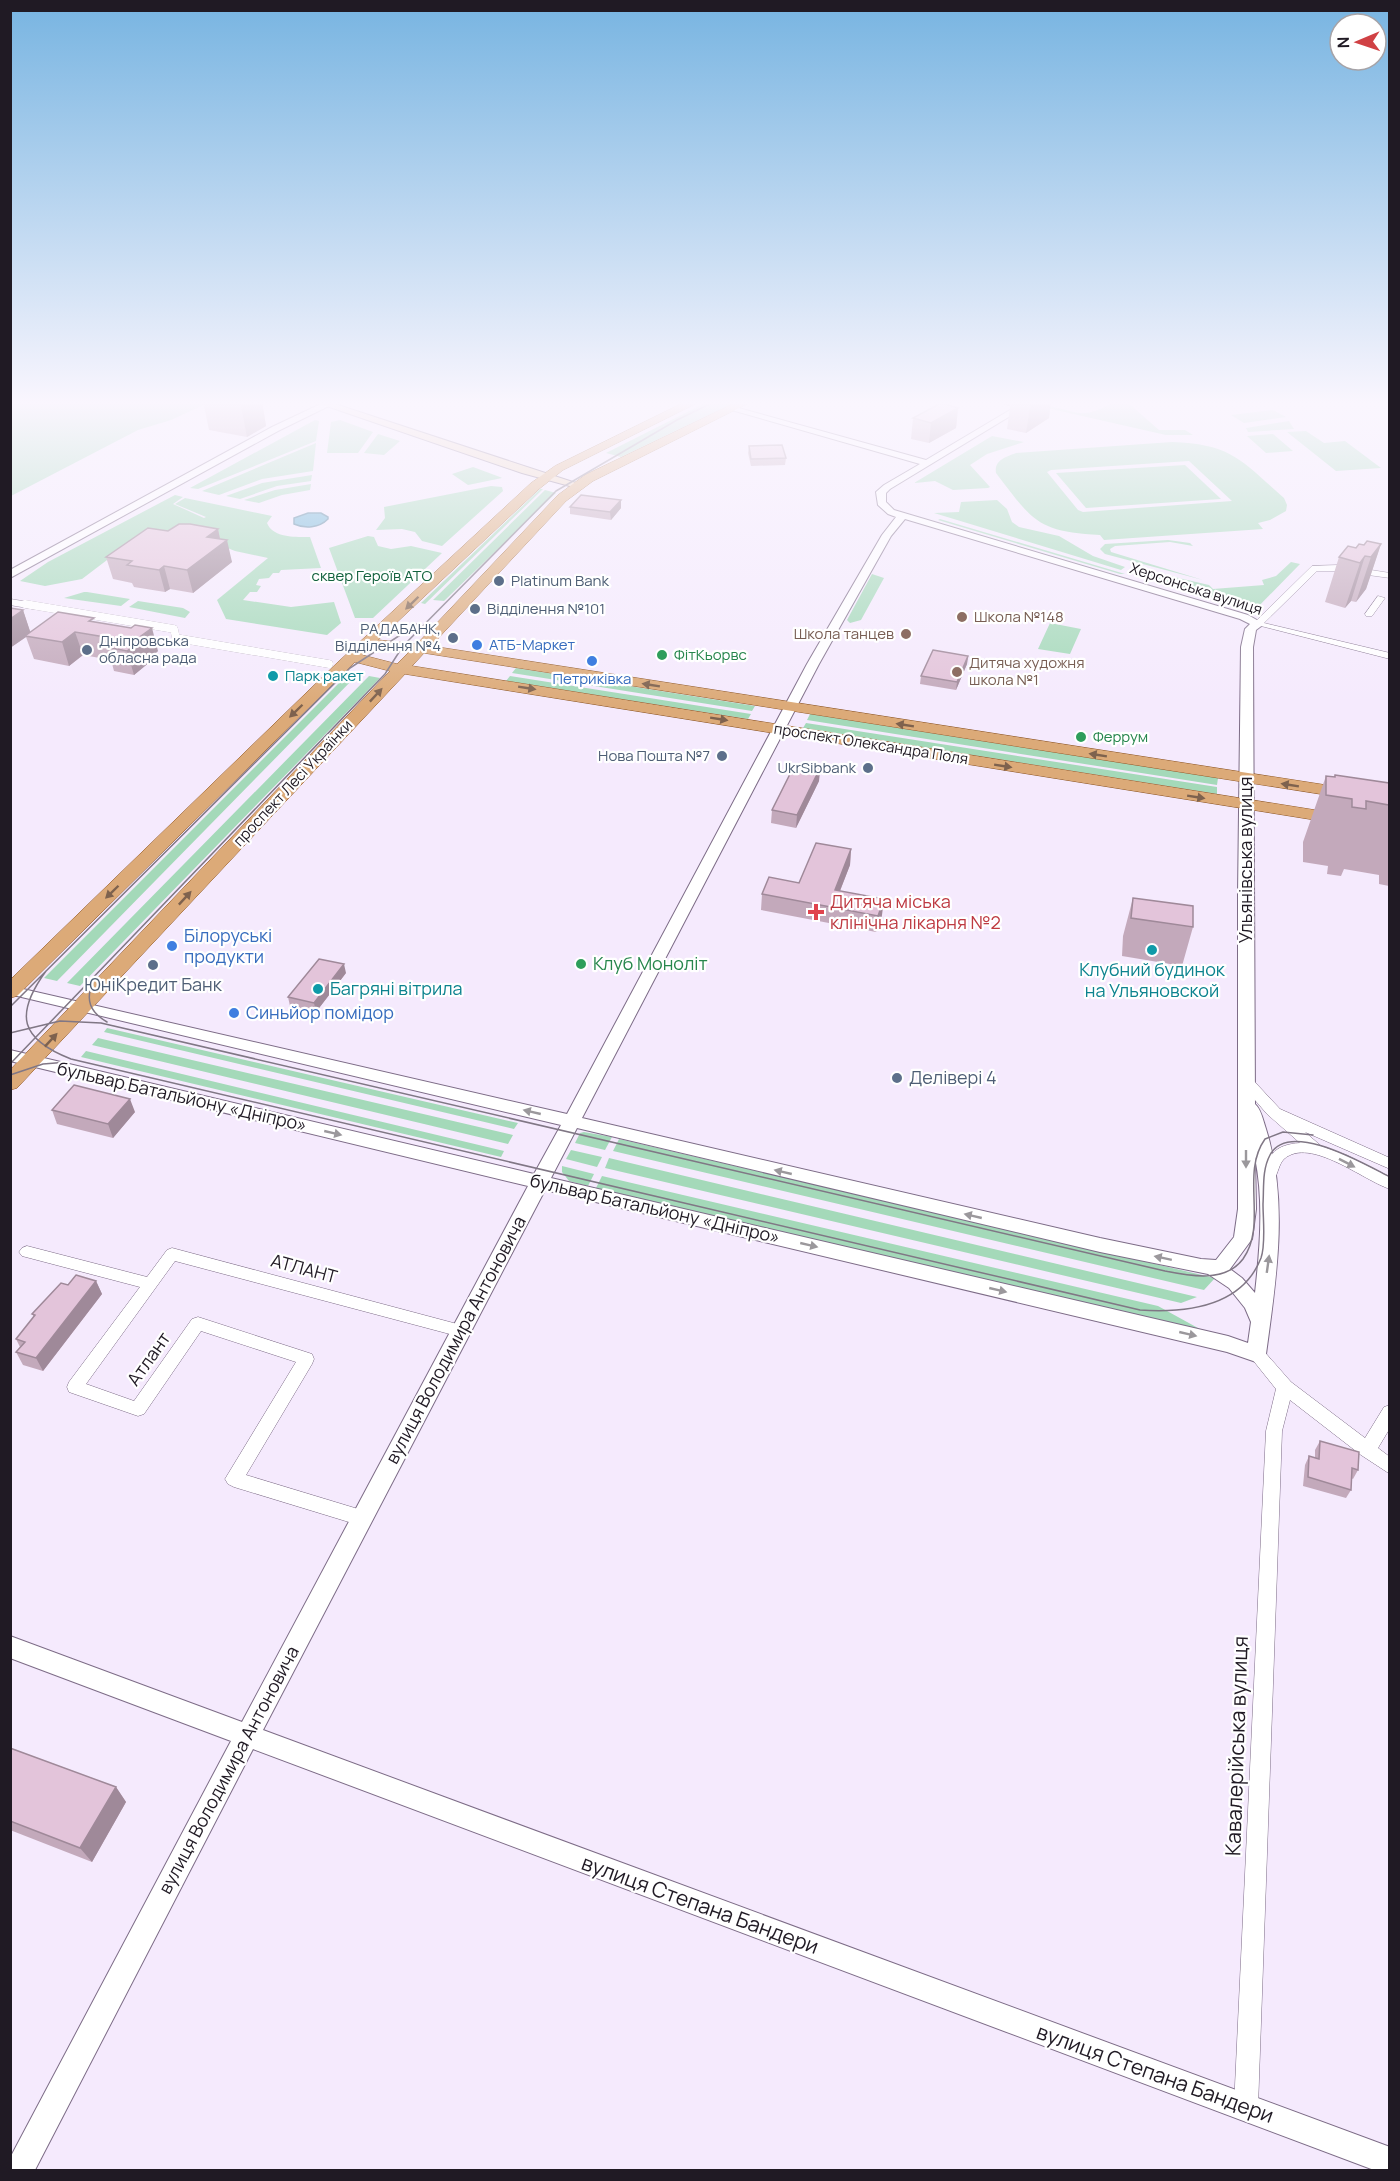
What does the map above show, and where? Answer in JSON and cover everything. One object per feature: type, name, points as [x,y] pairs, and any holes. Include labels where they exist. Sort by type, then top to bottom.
[{"type":"main road","points":[[12,991],[354,657],[519,503]]},
{"type":"main road","name":"проспект Лесі Українки","points":[[10,1083],[557,503]]},
{"type":"main road","name":"проспект Олександра Поля","points":[[368,644],[418,648],[1389,800]]},
{"type":"main road","name":"проспект Олександра Поля","points":[[354,657],[375,664],[1389,827]]},
{"type":"main road","points":[[469,679],[487,659]]},
{"type":"street","points":[[10,575],[141,503]]},
{"type":"street","points":[[881,503],[897,514]]},
{"type":"street","name":"Херсонська вулиця","points":[[897,514],[1244,617],[1258,624],[1389,656]]},
{"type":"street","name":"вулиця Володимира Антоновича","points":[[20,2170],[539,1182],[897,514]]},
{"type":"street","points":[[1258,624],[1315,568],[1339,568],[1389,576]]},
{"type":"street","points":[[1368,614],[1381,598]]},
{"type":"street","points":[[10,602],[174,629],[176,638],[330,664]]},
{"type":"street","name":"Ульянівська вулиця","points":[[1216,1267],[1238,1248],[1245,1230],[1248,1091],[1246,778],[1248,636],[1251,629],[1258,624]]},
{"type":"street","points":[[12,991],[1100,1245],[1216,1267],[1241,1286],[1254,1306],[1260,1322]]},
{"type":"street","name":"бульвар Батальйону «Дніпро»","points":[[10,1055],[1228,1344],[1256,1354],[1285,1387],[1389,1467]]},
{"type":"street","points":[[1248,1091],[1317,1149],[1389,1184]]},
{"type":"street","name":"Ульянівська вулиця","points":[[1248,1091],[1269,1178],[1270,1250],[1256,1354]]},
{"type":"street","points":[[1272,1110],[1389,1164]]},
{"type":"street","points":[[1269,1178],[1271,1166],[1280,1152],[1302,1147],[1317,1149]]},
{"type":"street","points":[[27,1252],[129,1278],[145,1283],[27,1252]]},
{"type":"street","name":"АТЛАНТ","points":[[145,1283],[172,1254],[461,1331]]},
{"type":"street","name":"Атлант","points":[[145,1283],[75,1387],[138,1409],[198,1323],[306,1359],[234,1479],[362,1518]]},
{"type":"street","name":"Кавалерійська вулиця","points":[[1246,2107],[1274,1431],[1285,1387]]},
{"type":"street","points":[[1367,1450],[1389,1412]]},
{"type":"street","name":"вулиця Степана Бандери","points":[[10,1647],[1389,2162]]},
{"type":"green space","name":"сквер Героїв АТО","points":[[160,503],[175,503],[173,504],[204,518],[206,517],[175,504],[208,503],[272,516],[267,523],[274,532],[285,536],[310,537],[321,568],[281,570],[279,573],[273,573],[269,578],[259,579],[256,585],[261,586],[257,592],[250,592],[243,600],[291,607],[334,602],[341,623],[327,635],[226,619],[217,600],[268,558],[225,547],[111,557],[82,579],[45,586],[20,581],[48,562]]},
{"type":"green space","name":"сквер Героїв АТО","points":[[406,503],[490,503],[442,546],[422,541],[415,532],[402,529],[376,530],[385,518],[384,507]]},
{"type":"green space","points":[[526,503],[529,503],[425,604],[421,603]]},
{"type":"green space","points":[[532,503],[546,503],[444,601],[433,600]]},
{"type":"green space","points":[[961,503],[1000,503],[1007,509],[1012,522],[1019,527],[1059,536],[1093,556],[1125,567],[1121,570],[934,513],[959,512]]},
{"type":"green space","points":[[1020,503],[1072,503],[1083,512],[1208,503],[1286,503],[1287,505],[1286,511],[1270,520],[1258,523],[1263,529],[1104,540],[1100,535],[1062,531],[1038,521]]},
{"type":"green space","points":[[1082,503],[1164,503],[1086,508]]},
{"type":"green space","points":[[940,519],[1125,574],[938,520]]},
{"type":"green space","name":"сквер Героїв АТО","points":[[368,536],[374,537],[378,546],[391,549],[411,546],[442,553],[373,618],[355,618],[329,548]]},
{"type":"green space","points":[[1168,540],[1190,543],[1193,546],[1170,542],[1115,546],[1110,549],[1111,552],[1203,580],[1105,554],[1100,549],[1105,544]]},
{"type":"green space","points":[[1291,562],[1300,564],[1255,610],[1143,577],[1148,572],[1157,573],[1209,585],[1213,589],[1264,585],[1262,580],[1276,576]]},
{"type":"green space","points":[[872,574],[884,578],[861,620],[850,623],[847,620]]},
{"type":"green space","points":[[84,592],[130,599],[121,606],[64,598]]},
{"type":"green space","points":[[138,601],[183,608],[190,612],[185,618],[129,607]]},
{"type":"green space","points":[[1050,623],[1081,629],[1070,654],[1038,649]]},
{"type":"green space","points":[[516,668],[755,706],[752,711],[512,673]]},
{"type":"green space","points":[[349,673],[358,674],[57,981],[44,978]]},
{"type":"green space","points":[[369,676],[380,678],[80,986],[67,983]]},
{"type":"green space","points":[[510,676],[751,714],[748,719],[506,681]]},
{"type":"green space","points":[[810,714],[1218,778],[1217,785],[807,720]]},
{"type":"green space","points":[[806,723],[1217,787],[1217,794],[803,728]]},
{"type":"green space","points":[[107,1028],[518,1123],[514,1129],[104,1032]]},
{"type":"green space","points":[[98,1038],[513,1135],[508,1144],[92,1045]]},
{"type":"green space","points":[[86,1051],[504,1151],[501,1157],[81,1057]]},
{"type":"green space","points":[[580,1133],[612,1137],[605,1150],[575,1143]]},
{"type":"green space","points":[[619,1139],[1215,1278],[1204,1290],[613,1151]]},
{"type":"green space","points":[[571,1150],[602,1157],[597,1167],[566,1159]]},
{"type":"green space","points":[[609,1158],[1197,1297],[1181,1303],[605,1168]]},
{"type":"green space","points":[[562,1166],[594,1174],[588,1186],[569,1181],[562,1172]]},
{"type":"green space","points":[[602,1176],[1158,1306],[1207,1333],[596,1188]]},
{"type":"water","points":[[308,513],[321,513],[328,519],[312,527],[294,524],[294,518]]},
{"type":"building","points":[[574,503],[618,503],[610,512],[570,507]]},
{"type":"building","points":[[179,524],[218,529],[207,537],[227,540],[187,570],[164,566],[159,570],[127,565],[132,561],[106,557],[148,528],[168,531]]},
{"type":"building","points":[[1367,541],[1381,544],[1371,557],[1365,556],[1360,563],[1339,557],[1348,546],[1356,548]]},
{"type":"building","points":[[10,608],[23,610],[10,619]]},
{"type":"building","points":[[58,612],[94,618],[89,621],[131,628],[135,625],[152,628],[127,651],[107,647],[117,639],[75,632],[62,642],[25,636]]},
{"type":"building","points":[[933,650],[968,656],[957,682],[921,676]]},
{"type":"building","points":[[795,764],[820,768],[797,815],[772,810]]},
{"type":"building","points":[[1335,775],[1389,783],[1389,805],[1366,801],[1366,809],[1352,807],[1352,799],[1326,795],[1326,776],[1335,777]]},
{"type":"building","points":[[816,843],[851,849],[835,890],[884,899],[878,916],[762,894],[769,877],[799,883]]},
{"type":"building","points":[[1133,898],[1193,906],[1193,927],[1131,918]]},
{"type":"building","points":[[319,959],[344,964],[314,1003],[288,997]]},
{"type":"building","points":[[74,1085],[130,1099],[108,1124],[52,1110]]},
{"type":"building","points":[[76,1275],[96,1281],[36,1358],[16,1352],[25,1342],[16,1339],[35,1315],[32,1314],[61,1283],[68,1285]]},
{"type":"building","points":[[1320,1441],[1359,1452],[1358,1470],[1352,1468],[1351,1490],[1308,1477],[1309,1456],[1319,1459]]},
{"type":"building","points":[[10,1748],[116,1787],[80,1848],[10,1821]]},
{"type":"tram line","points":[[49,1024],[385,674],[403,646],[544,503]]},
{"type":"tram line","points":[[46,971],[350,668],[417,624]]},
{"type":"tram line","points":[[10,1007],[46,971]]},
{"type":"tram line","points":[[29,1028],[26,1013],[29,1000],[46,971]]},
{"type":"tram line","points":[[93,982],[89,1000],[93,1010],[107,1022]]},
{"type":"tram line","points":[[49,1024],[60,1021],[101,1023],[1165,1271],[1196,1276],[1227,1272],[1243,1259],[1250,1245],[1253,1230],[1255,1168],[1258,1153],[1265,1139],[1283,1132],[1313,1135]]},
{"type":"tram line","points":[[29,1028],[49,1024]]},
{"type":"tram line","points":[[35,1037],[49,1024]]},
{"type":"tram line","points":[[10,1033],[29,1028]]},
{"type":"tram line","points":[[29,1028],[35,1037]]},
{"type":"tram line","points":[[10,1064],[35,1037]]},
{"type":"tram line","points":[[35,1037],[54,1051],[71,1059],[1140,1310],[1175,1310],[1210,1304],[1226,1297],[1252,1274],[1261,1258],[1263,1246],[1266,1167],[1270,1155],[1280,1145],[1293,1142],[1310,1143],[1328,1148],[1390,1177]]},
{"type":"tram line","points":[[10,1075],[43,1064],[68,1062]]},
{"type":"place","name":"Platinum Bank","points":[[499,581]]},
{"type":"place","name":"Відділення №101","points":[[475,609]]},
{"type":"place","name":"Школа №148","points":[[962,617]]},
{"type":"place","name":"Школа танцев","points":[[906,634]]},
{"type":"place","name":"РАДАБАНК, Відділення №4","points":[[453,638]]},
{"type":"place","name":"АТБ-Маркет","points":[[477,645]]},
{"type":"place","name":"Дніпровська обласна рада","points":[[87,650]]},
{"type":"place","name":"ФiтКьорвс","points":[[662,655]]},
{"type":"place","name":"Петриківка","points":[[592,661]]},
{"type":"place","name":"Дитяча художня школа №1","points":[[957,672]]},
{"type":"place","name":"Парк ракет","points":[[273,676]]},
{"type":"place","name":"Феррум","points":[[1081,737]]},
{"type":"place","name":"Нова Пошта №7","points":[[722,756]]},
{"type":"place","name":"UkrSibbank","points":[[868,768]]},
{"type":"place","name":"Дитяча міська клінічна лікарня №2","points":[[816,912]]},
{"type":"place","name":"Білоруські продукти","points":[[172,946]]},
{"type":"place","name":"Клубний будинок на Ульяновской","points":[[1152,950]]},
{"type":"place","name":"Клуб Моноліт","points":[[581,964]]},
{"type":"place","name":"ЮніКредит Банк","points":[[153,965]]},
{"type":"place","name":"Багряні вітрила","points":[[318,989]]},
{"type":"place","name":"Синьйор помідор","points":[[234,1013]]},
{"type":"place","name":"Делівері 4","points":[[897,1078]]}]
